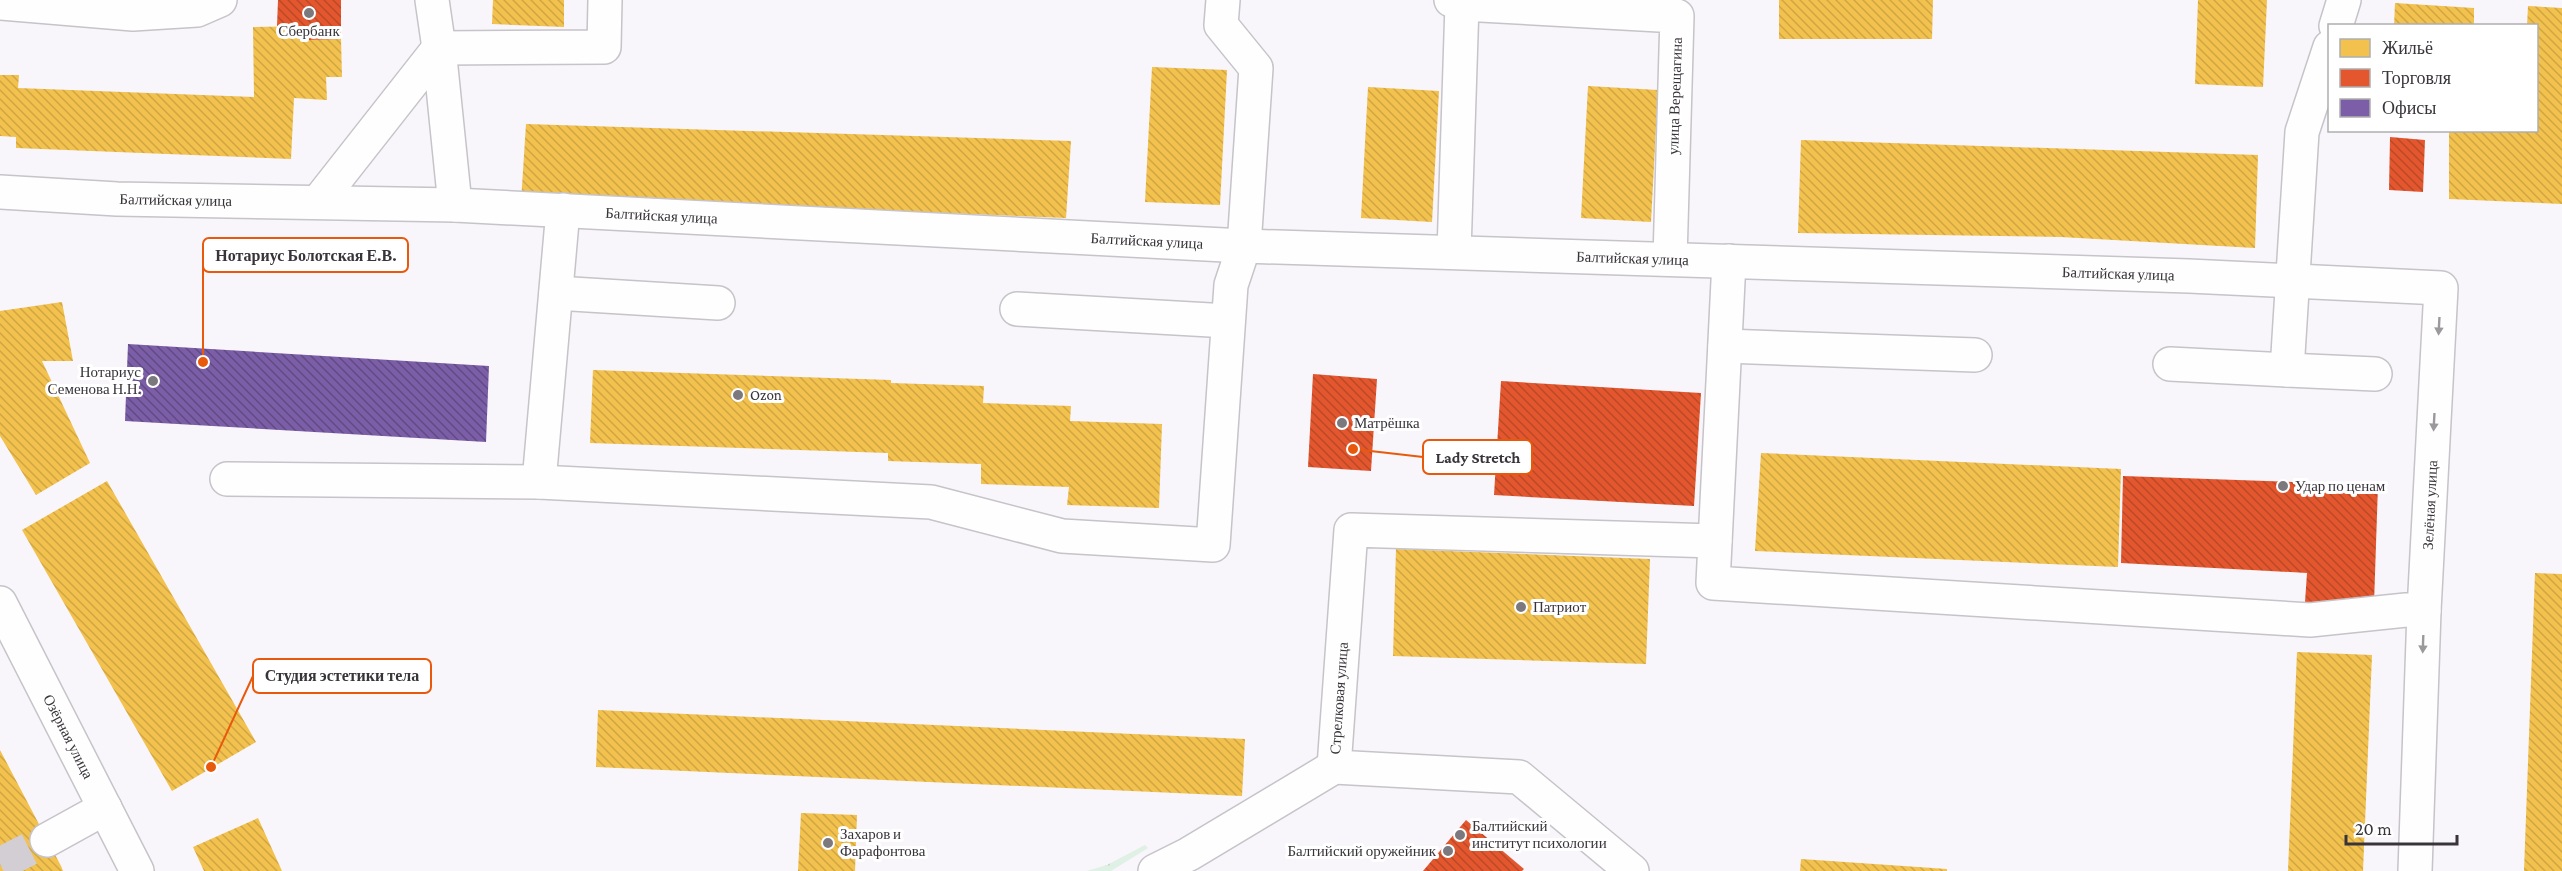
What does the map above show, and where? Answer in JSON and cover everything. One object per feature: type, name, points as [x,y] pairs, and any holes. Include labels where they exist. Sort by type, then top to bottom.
[{"type":"street","points":[[0,3],[133,14],[197,10],[220,0]]},
{"type":"street","points":[[432,0],[440,48],[454,206]]},
{"type":"street","points":[[440,48],[604,47],[605,0]]},
{"type":"street","points":[[227,479],[539,482],[931,502],[1062,536],[1213,545],[1230,285],[1244,246],[1256,68],[1221,25],[1223,0]]},
{"type":"street","points":[[2337,24],[2344,0]]},
{"type":"street","points":[[1454,252],[1457,2]]},
{"type":"street","name":"улица Верещагина","points":[[1457,2],[1678,8],[1670,259]]},
{"type":"street","points":[[318,202],[440,48]]},
{"type":"street","points":[[2287,370],[2302,132],[2328,53]]},
{"type":"street","name":"Балтийская улица","points":[[0,192],[117,199],[318,202],[563,210],[1244,246],[2292,280]]},
{"type":"street","points":[[539,482],[563,210]]},
{"type":"street","points":[[1729,261],[1713,583],[2310,620],[2406,610],[2424,611]]},
{"type":"street","name":"Зелёная улица","points":[[2292,280],[2441,288],[2424,611],[2415,871]]},
{"type":"street","points":[[556,293],[718,303]]},
{"type":"street","points":[[1017,309],[1228,321]]},
{"type":"street","points":[[1725,346],[1976,355]]},
{"type":"street","points":[[2170,364],[2375,374]]},
{"type":"street","name":"Стрелковая улица","points":[[1155,871],[1189,854],[1334,767],[1351,530],[1715,541]]},
{"type":"street","name":"Озёрная улица","points":[[0,603],[137,871]]},
{"type":"street","points":[[1334,767],[1519,777],[1632,871]]},
{"type":"street","points":[[47,840],[105,808]]},
{"type":"green space","points":[[1145,845],[1148,848],[1111,871],[1087,871],[1107,865]]},
{"type":"building: Жильё","points":[[493,0],[564,0],[564,27],[492,24]]},
{"type":"building: Жильё","points":[[1779,0],[1933,0],[1932,39],[1779,39]]},
{"type":"building: Жильё","points":[[2198,0],[2267,0],[2263,87],[2195,84]]},
{"type":"building: Жильё","points":[[2395,3],[2474,8],[2474,24],[2394,24]]},
{"type":"building: Жильё","points":[[2528,6],[2562,8],[2562,204],[2449,199],[2449,132],[2538,132],[2538,24],[2527,24]]},
{"type":"building: Жильё","points":[[308,26],[308,40],[341,39],[342,77],[326,77],[327,100],[294,98],[291,159],[16,148],[16,137],[0,136],[0,75],[19,75],[18,88],[254,97],[253,27]]},
{"type":"building: Жильё","points":[[1152,67],[1227,70],[1220,205],[1145,202]]},
{"type":"building: Жильё","points":[[1588,86],[1658,90],[1651,222],[1581,218]]},
{"type":"building: Жильё","points":[[1368,87],[1439,91],[1432,222],[1361,218]]},
{"type":"building: Жильё","points":[[526,124],[1071,141],[1066,218],[521,202]]},
{"type":"building: Жильё","points":[[1801,140],[2258,155],[2255,248],[2061,237],[1798,233]]},
{"type":"building: Жильё","points":[[62,302],[73,361],[42,361],[90,463],[36,495],[0,436],[0,311]]},
{"type":"building: Жильё","points":[[593,370],[891,380],[891,383],[984,386],[983,403],[1071,406],[1070,421],[1162,424],[1159,508],[1067,505],[1069,487],[981,484],[981,464],[888,461],[888,453],[590,443]]},
{"type":"building: Жильё","points":[[1761,453],[2121,469],[2118,567],[1755,551]]},
{"type":"building: Жильё","points":[[107,481],[256,742],[172,791],[22,530]]},
{"type":"building: Жильё","name":"Патриот","points":[[1396,549],[1650,559],[1646,664],[1393,656]]},
{"type":"building: Жильё","points":[[2535,573],[2562,574],[2562,871],[2524,871]]},
{"type":"building: Жильё","points":[[2297,652],[2372,655],[2363,871],[2288,871]]},
{"type":"building: Жильё","points":[[598,710],[1245,739],[1242,796],[596,767]]},
{"type":"building: Жильё","points":[[0,750],[61,866],[63,871],[0,871]]},
{"type":"building: Жильё","name":"Захаров и Фарафонтова","points":[[801,813],[857,815],[855,871],[798,871]]},
{"type":"building: Жильё","points":[[258,818],[282,871],[204,871],[193,847]]},
{"type":"building: Жильё","points":[[1801,859],[1947,869],[1947,871],[1800,871]]},
{"type":"building: Торговля","name":"Сбербанк","points":[[278,0],[341,0],[341,39],[308,40],[308,26],[277,26]]},
{"type":"building: Торговля","points":[[2390,137],[2425,140],[2423,192],[2389,190]]},
{"type":"building: Торговля","name":"Матрёшка","points":[[1313,374],[1377,379],[1371,471],[1308,467]]},
{"type":"building: Торговля","points":[[1501,381],[1701,393],[1694,506],[1494,495]]},
{"type":"building: Торговля","points":[[2123,476],[2378,485],[2374,604],[2305,602],[2307,573],[2121,563]]},
{"type":"building: Торговля","points":[[1466,820],[1524,869],[1522,871],[1423,871]]},
{"type":"building: Офисы","points":[[128,344],[489,366],[486,442],[125,421]]},
{"type":"tunnel","points":[[0,864],[47,840]]},
{"type":"place","name":"Сбербанк","points":[[309,13]]},
{"type":"place","name":"Нотариус Болотская Е.В.","points":[[203,362]]},
{"type":"place","name":"Нотариус Семенова Н.Н.","points":[[153,381]]},
{"type":"place","name":"Ozon","points":[[738,395]]},
{"type":"place","name":"Матрёшка","points":[[1342,423]]},
{"type":"place","name":"Lady Stretch","points":[[1353,449]]},
{"type":"place","name":"Удар по ценам","points":[[2283,486]]},
{"type":"place","name":"Патриот","points":[[1521,607]]},
{"type":"place","name":"Студия эстетики тела","points":[[211,767]]},
{"type":"place","name":"Балтийский институт психологии","points":[[1460,835]]},
{"type":"place","name":"Захаров и Фарафонтова","points":[[828,843]]},
{"type":"place","name":"Балтийский оружейник","points":[[1448,851]]}]
